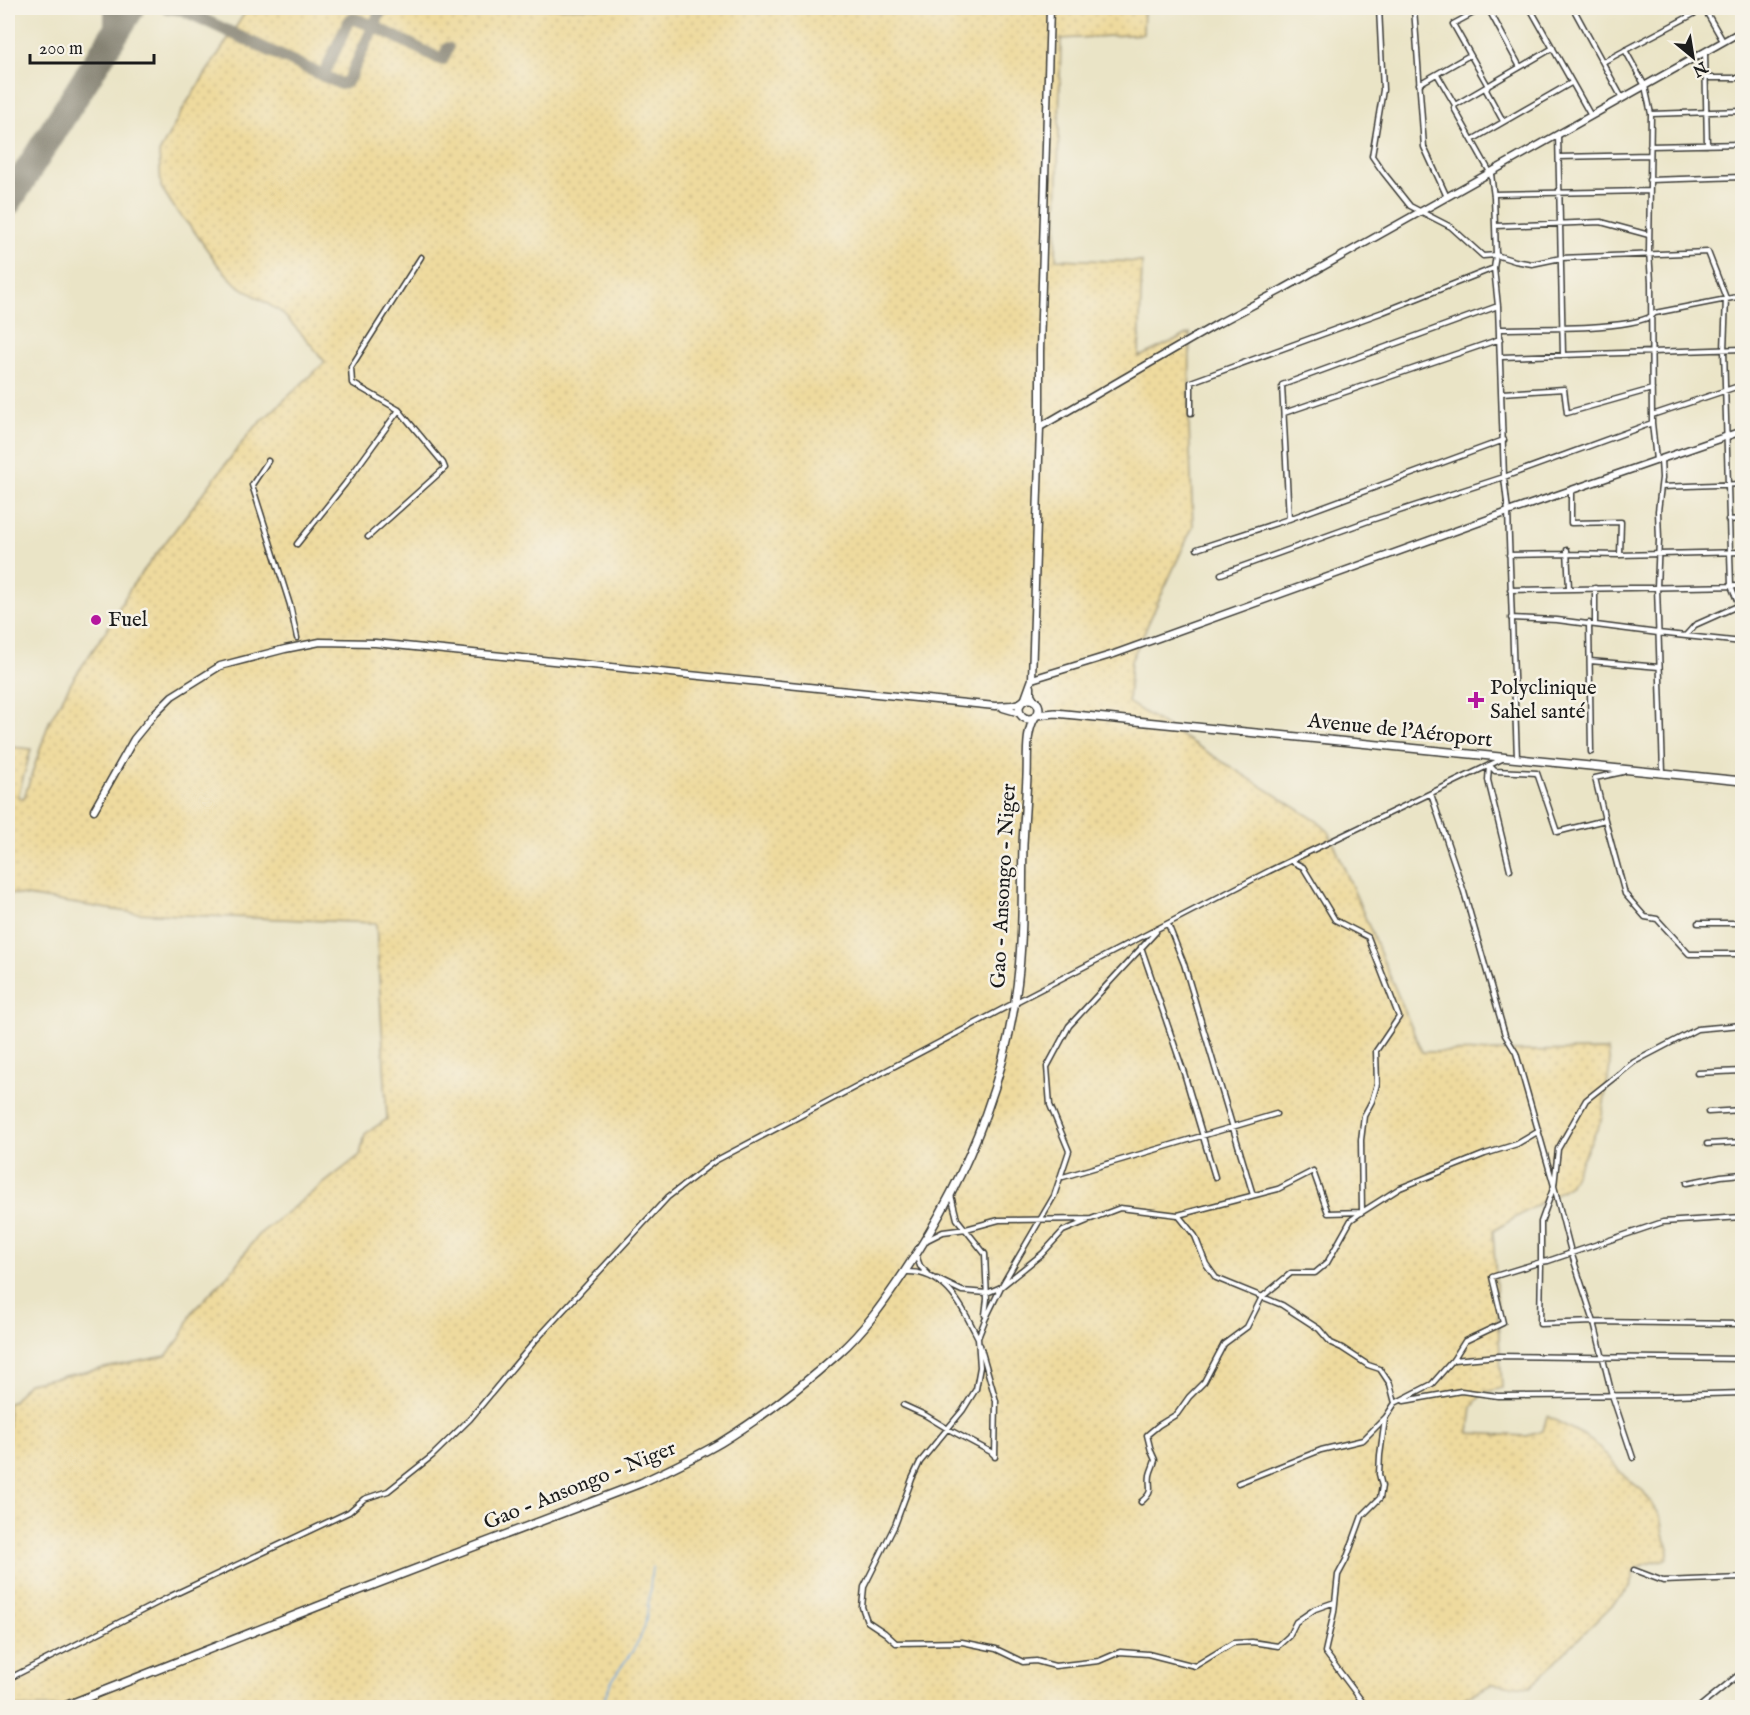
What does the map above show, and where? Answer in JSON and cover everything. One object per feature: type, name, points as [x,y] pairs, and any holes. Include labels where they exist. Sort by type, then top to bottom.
[{"type":"main road","points":[[1029,736],[1020,707],[1023,701],[1030,699],[1055,713]]},
{"type":"main road","points":[[1029,736],[1032,722],[1039,710],[1037,703]]},
{"type":"main road","name":"Avenue de l'Aéroport","points":[[1055,713],[1743,782]]},
{"type":"main road","points":[[1022,715],[1029,719],[1055,713]]},
{"type":"main road","name":"Gao - Ansongo - Niger","points":[[60,1707],[632,1486],[684,1463],[760,1416],[839,1353],[878,1311],[924,1242],[966,1164],[990,1104],[1005,1050],[1014,1003],[1021,944],[1023,843],[1029,736]]},
{"type":"street","points":[[1037,703],[1031,694],[1031,681],[1040,427],[1041,305],[1050,8]]},
{"type":"street","points":[[1378,8],[1383,90],[1372,156],[1410,206],[1451,227],[1483,256],[1497,255],[1532,264],[1561,258],[1708,252],[1726,298],[1724,350],[1728,437],[1729,552],[1731,586],[1741,604],[1743,619]]},
{"type":"street","points":[[1414,8],[1424,147],[1448,197]]},
{"type":"street","points":[[1483,8],[1453,24],[1488,86],[1486,90],[1503,121]]},
{"type":"street","points":[[1488,8],[1521,68]]},
{"type":"street","points":[[1530,8],[1591,116]]},
{"type":"street","points":[[1573,8],[1623,99]]},
{"type":"street","points":[[1603,62],[1705,8],[1724,42]]},
{"type":"street","points":[[1040,427],[1219,323],[1491,174],[1743,31]]},
{"type":"street","points":[[1455,105],[1553,48]]},
{"type":"street","points":[[1625,50],[1645,86],[1652,114],[1649,253],[1652,423],[1662,478],[1658,511],[1657,587],[1663,773]]},
{"type":"street","points":[[1705,53],[1707,145]]},
{"type":"street","points":[[1419,84],[1470,55]]},
{"type":"street","points":[[1437,74],[1491,174],[1494,194],[1497,255],[1494,268],[1501,357],[1517,759]]},
{"type":"street","points":[[1705,78],[1743,78]]},
{"type":"street","points":[[1472,140],[1571,83]]},
{"type":"street","points":[[1652,114],[1743,111]]},
{"type":"street","points":[[1558,134],[1563,355]]},
{"type":"street","points":[[1650,146],[1743,144]]},
{"type":"street","points":[[1559,157],[1650,155]]},
{"type":"street","points":[[1649,180],[1743,177]]},
{"type":"street","points":[[1494,194],[1649,191]]},
{"type":"street","points":[[1495,226],[1601,222],[1649,235]]},
{"type":"street","points":[[368,537],[445,468],[399,410],[352,383],[351,367],[422,256]]},
{"type":"street","points":[[1191,413],[1191,382],[1383,312],[1494,268]]},
{"type":"street","points":[[1499,329],[1625,324],[1651,318],[1655,313],[1743,296]]},
{"type":"street","points":[[1289,519],[1282,385],[1498,306]]},
{"type":"street","points":[[1284,413],[1500,339]]},
{"type":"street","points":[[1501,357],[1743,349]]},
{"type":"street","points":[[1652,415],[1743,385]]},
{"type":"street","points":[[1502,393],[1564,389],[1567,412],[1652,389]]},
{"type":"street","points":[[297,544],[345,484],[399,410]]},
{"type":"street","points":[[1221,574],[1371,520],[1504,477],[1652,423]]},
{"type":"street","points":[[1031,681],[1114,654],[1508,512],[1743,431]]},
{"type":"street","points":[[1197,549],[1289,519],[1504,440]]},
{"type":"street","points":[[268,461],[252,485],[290,605],[297,638]]},
{"type":"street","points":[[1661,488],[1743,484]]},
{"type":"street","points":[[1571,491],[1571,523],[1621,522],[1620,555]]},
{"type":"street","points":[[1728,519],[1743,519]]},
{"type":"street","points":[[1509,555],[1567,552],[1620,555],[1743,552]]},
{"type":"street","points":[[1567,552],[1569,588]]},
{"type":"street","points":[[1510,590],[1743,586]]},
{"type":"street","points":[[1595,588],[1595,624]]},
{"type":"street","points":[[1686,635],[1695,625],[1741,604]]},
{"type":"street","points":[[1511,618],[1589,623],[1743,642]]},
{"type":"street","points":[[1589,623],[1591,752]]},
{"type":"street","points":[[94,810],[134,739],[156,711],[172,696],[220,666],[320,642],[386,644],[1000,707],[1022,715]]},
{"type":"street","points":[[1590,661],[1659,667]]},
{"type":"street","points":[[1000,707],[1023,701],[1031,681]]},
{"type":"street","points":[[8,1679],[171,1596],[349,1512],[364,1499],[388,1491],[432,1456],[470,1419],[535,1341],[668,1197],[715,1161],[1014,1003],[1291,861],[1505,758]]},
{"type":"street","points":[[1489,765],[1495,771],[1537,773],[1557,832],[1605,820]]},
{"type":"street","points":[[1489,765],[1488,780],[1510,870]]},
{"type":"street","points":[[1629,770],[1595,778],[1625,894],[1646,917],[1657,920],[1689,954],[1743,954]]},
{"type":"street","points":[[1431,794],[1464,892],[1505,1035],[1516,1053],[1571,1252],[1594,1322],[1612,1395],[1633,1458]]},
{"type":"street","points":[[1291,861],[1303,867],[1335,920],[1368,937],[1399,1017],[1376,1051],[1377,1084],[1364,1116],[1361,1140],[1362,1212]]},
{"type":"street","points":[[1698,923],[1743,923]]},
{"type":"street","points":[[1168,924],[1184,964],[1253,1196]]},
{"type":"street","points":[[1160,928],[1069,1026],[1047,1067],[1050,1105],[1069,1151],[1054,1196],[1001,1287],[985,1320],[978,1338],[980,1367],[976,1389],[963,1410],[920,1462],[895,1525],[864,1587],[862,1607],[867,1621],[896,1643],[962,1641],[996,1649],[1023,1662],[1036,1661],[1055,1666],[1099,1661],[1120,1652],[1148,1654],[1195,1666],[1233,1643],[1252,1642],[1278,1646],[1289,1636],[1296,1622],[1315,1609],[1335,1602]]},
{"type":"street","points":[[1141,946],[1184,1073],[1215,1177]]},
{"type":"street","points":[[1743,1025],[1697,1029],[1634,1062],[1586,1100],[1558,1149],[1554,1186],[1540,1222],[1540,1324],[1594,1322],[1743,1324]]},
{"type":"street","points":[[1697,1074],[1743,1071]]},
{"type":"street","points":[[1708,1112],[1743,1110]]},
{"type":"street","points":[[1063,1177],[1276,1114]]},
{"type":"street","points":[[1141,1502],[1149,1495],[1150,1475],[1155,1460],[1147,1435],[1177,1414],[1204,1382],[1224,1344],[1247,1327],[1262,1297],[1291,1273],[1316,1273],[1327,1263],[1351,1220],[1400,1188],[1485,1154],[1517,1144],[1539,1131]]},
{"type":"street","points":[[1707,1144],[1743,1142]]},
{"type":"street","points":[[904,1272],[916,1271],[930,1275],[962,1291],[987,1293],[1001,1287],[1042,1254],[1064,1230],[1120,1208],[1178,1215],[1278,1189],[1313,1171],[1328,1213],[1362,1212]]},
{"type":"street","points":[[1687,1183],[1743,1174]]},
{"type":"street","points":[[951,1194],[957,1219],[985,1254],[987,1293],[985,1320]]},
{"type":"street","points":[[1178,1215],[1195,1236],[1206,1264],[1216,1278],[1282,1305],[1319,1329],[1331,1343],[1368,1365],[1380,1369],[1390,1384],[1397,1402]]},
{"type":"street","points":[[1238,1483],[1321,1450],[1363,1440],[1386,1417],[1397,1402],[1432,1384],[1466,1341],[1503,1323],[1492,1277],[1548,1261],[1663,1222],[1743,1217]]},
{"type":"street","points":[[924,1242],[943,1232],[966,1229],[999,1220],[1091,1219]]},
{"type":"street","points":[[903,1405],[925,1415],[995,1456],[996,1401],[978,1338],[954,1294],[920,1266],[916,1254]]},
{"type":"street","points":[[1453,1360],[1499,1356],[1743,1359]]},
{"type":"street","points":[[1397,1402],[1461,1392],[1498,1396],[1743,1393]]},
{"type":"street","points":[[1367,1707],[1325,1652],[1338,1575],[1362,1516],[1380,1498],[1382,1485],[1379,1474],[1380,1455],[1386,1417]]},
{"type":"street","points":[[1743,1491],[1743,1542]]},
{"type":"street","points":[[1634,1570],[1663,1581],[1743,1578]]},
{"type":"street","points":[[1698,1707],[1743,1672]]},
{"type":"sand","points":[[248,8],[1144,8],[1143,34],[1061,39],[1056,259],[1142,262],[1139,357],[1190,333],[1189,425],[1193,526],[1131,661],[1128,702],[1317,821],[1329,832],[1422,1052],[1608,1050],[1610,1066],[1601,1121],[1569,1186],[1493,1231],[1502,1388],[1483,1393],[1472,1406],[1469,1433],[1526,1436],[1543,1431],[1547,1416],[1583,1435],[1599,1447],[1624,1476],[1643,1491],[1660,1515],[1663,1534],[1669,1548],[1667,1559],[1645,1564],[1634,1570],[1630,1587],[1530,1687],[1492,1684],[1462,1700],[1464,1707],[8,1707],[8,1403],[12,1402],[28,1383],[166,1356],[181,1337],[193,1311],[230,1273],[258,1235],[360,1155],[365,1134],[387,1119],[376,923],[134,913],[8,893],[8,761],[10,761],[12,747],[31,749],[18,797],[24,798],[49,722],[131,587],[251,431],[325,362],[281,312],[237,285],[218,265],[161,187],[159,153],[186,104]]},
{"type":"waterway","points":[[603,1708],[609,1686],[644,1628],[652,1567]]},
{"type":"taxiway","points":[[110,8],[110,41]]},
{"type":"taxiway","points":[[123,20],[133,10],[139,8]]},
{"type":"taxiway","points":[[167,8],[183,10],[341,84],[347,82],[350,77],[382,8]]},
{"type":"taxiway","points":[[323,76],[351,19],[374,26],[442,60],[448,48]]},
{"type":"runway","points":[[8,202],[131,8]]},
{"type":"place","name":"Fuel","points":[[96,620]]},
{"type":"place","name":"Polyclinique Sahel santé","points":[[1476,700]]}]
